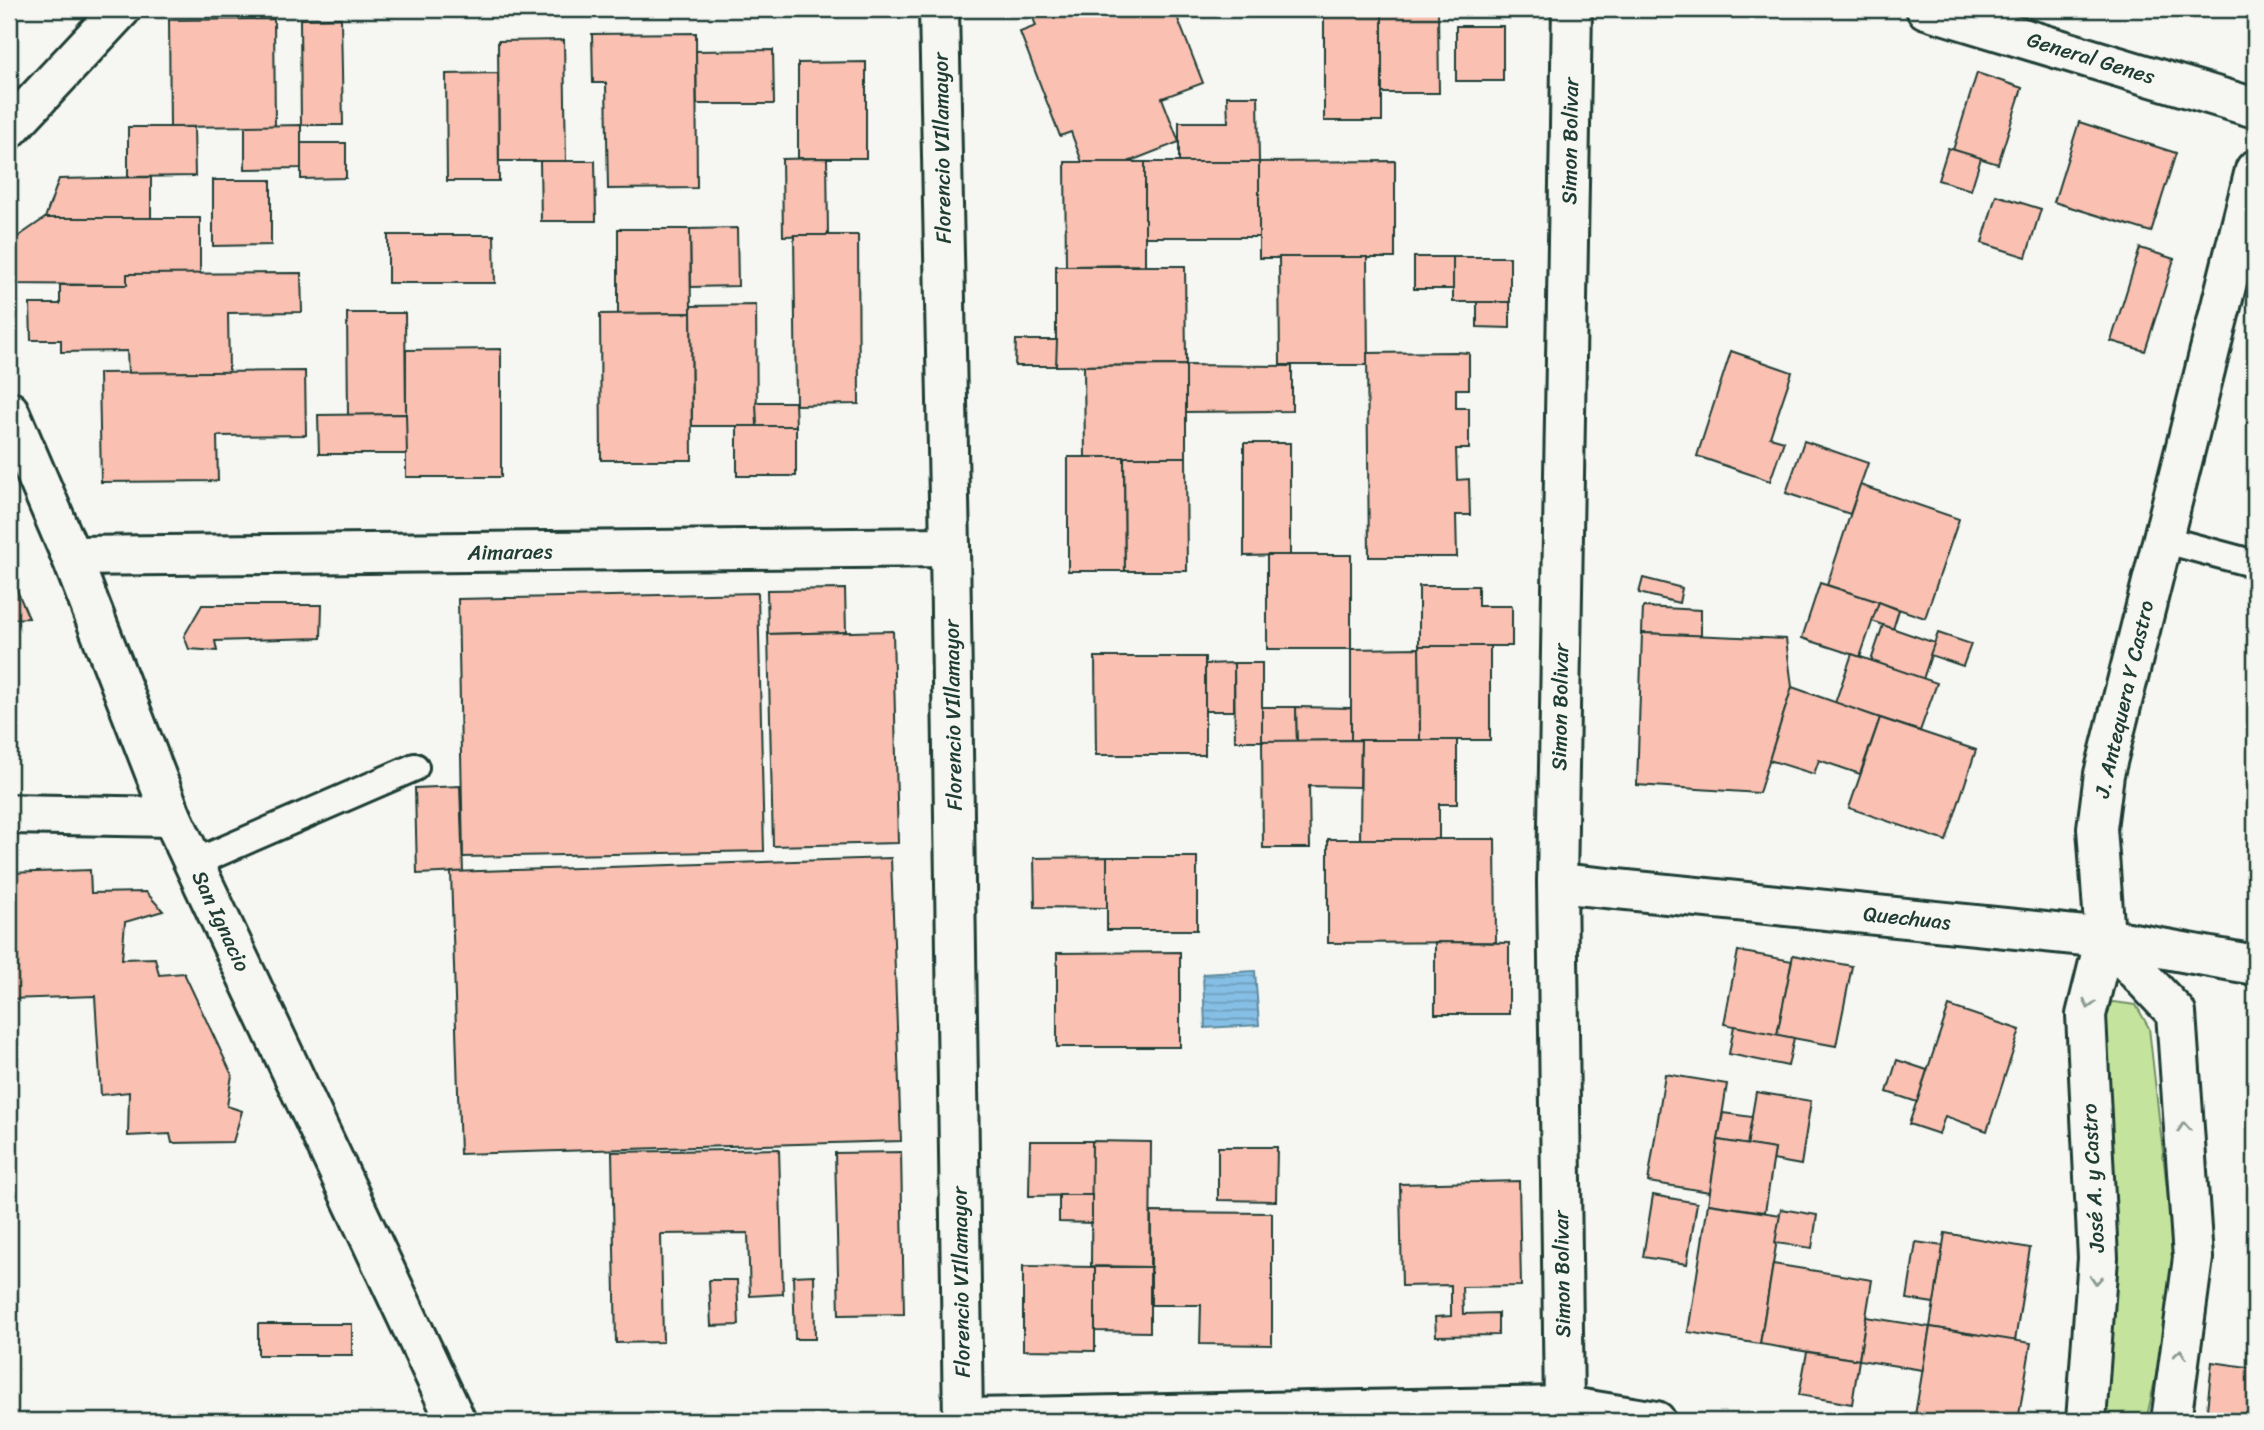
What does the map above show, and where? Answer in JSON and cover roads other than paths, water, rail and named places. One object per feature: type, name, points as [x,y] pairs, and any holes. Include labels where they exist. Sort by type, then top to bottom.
[{"type":"street","points":[[9,129],[121,9]]},
{"type":"street","name":"Florencio VIllamayor","points":[[939,9],[964,1421]]},
{"type":"street","name":"Simon Bolivar","points":[[1564,1406],[1557,883],[1572,9]]},
{"type":"street","name":"General Genes","points":[[1926,9],[2255,108]]},
{"type":"street","name":"J. Antequera Y Castro","points":[[2105,938],[2097,828],[2104,774],[2255,170]]},
{"type":"street","name":"San Ignacio","points":[[9,411],[71,556],[172,817],[456,1421]]},
{"type":"street","name":"Aimaraes","points":[[71,556],[950,547]]},
{"type":"street","points":[[9,814],[172,817]]},
{"type":"street","name":"Quechuas","points":[[1557,883],[2105,938],[2255,965]]},
{"type":"street","points":[[2105,938],[2176,1013],[2193,1258],[2171,1421]]},
{"type":"street","name":"José A. y Castro","points":[[2086,1421],[2098,1258],[2086,1015],[2105,938]]},
{"type":"street","points":[[964,1421],[972,1418],[1564,1406],[1656,1421]]},
{"type":"lane","points":[[2162,539],[2255,564]]},
{"type":"lane","points":[[194,863],[415,767]]},
{"type":"water","points":[[1255,971],[1259,1025],[1205,1028],[1203,974]]}]
